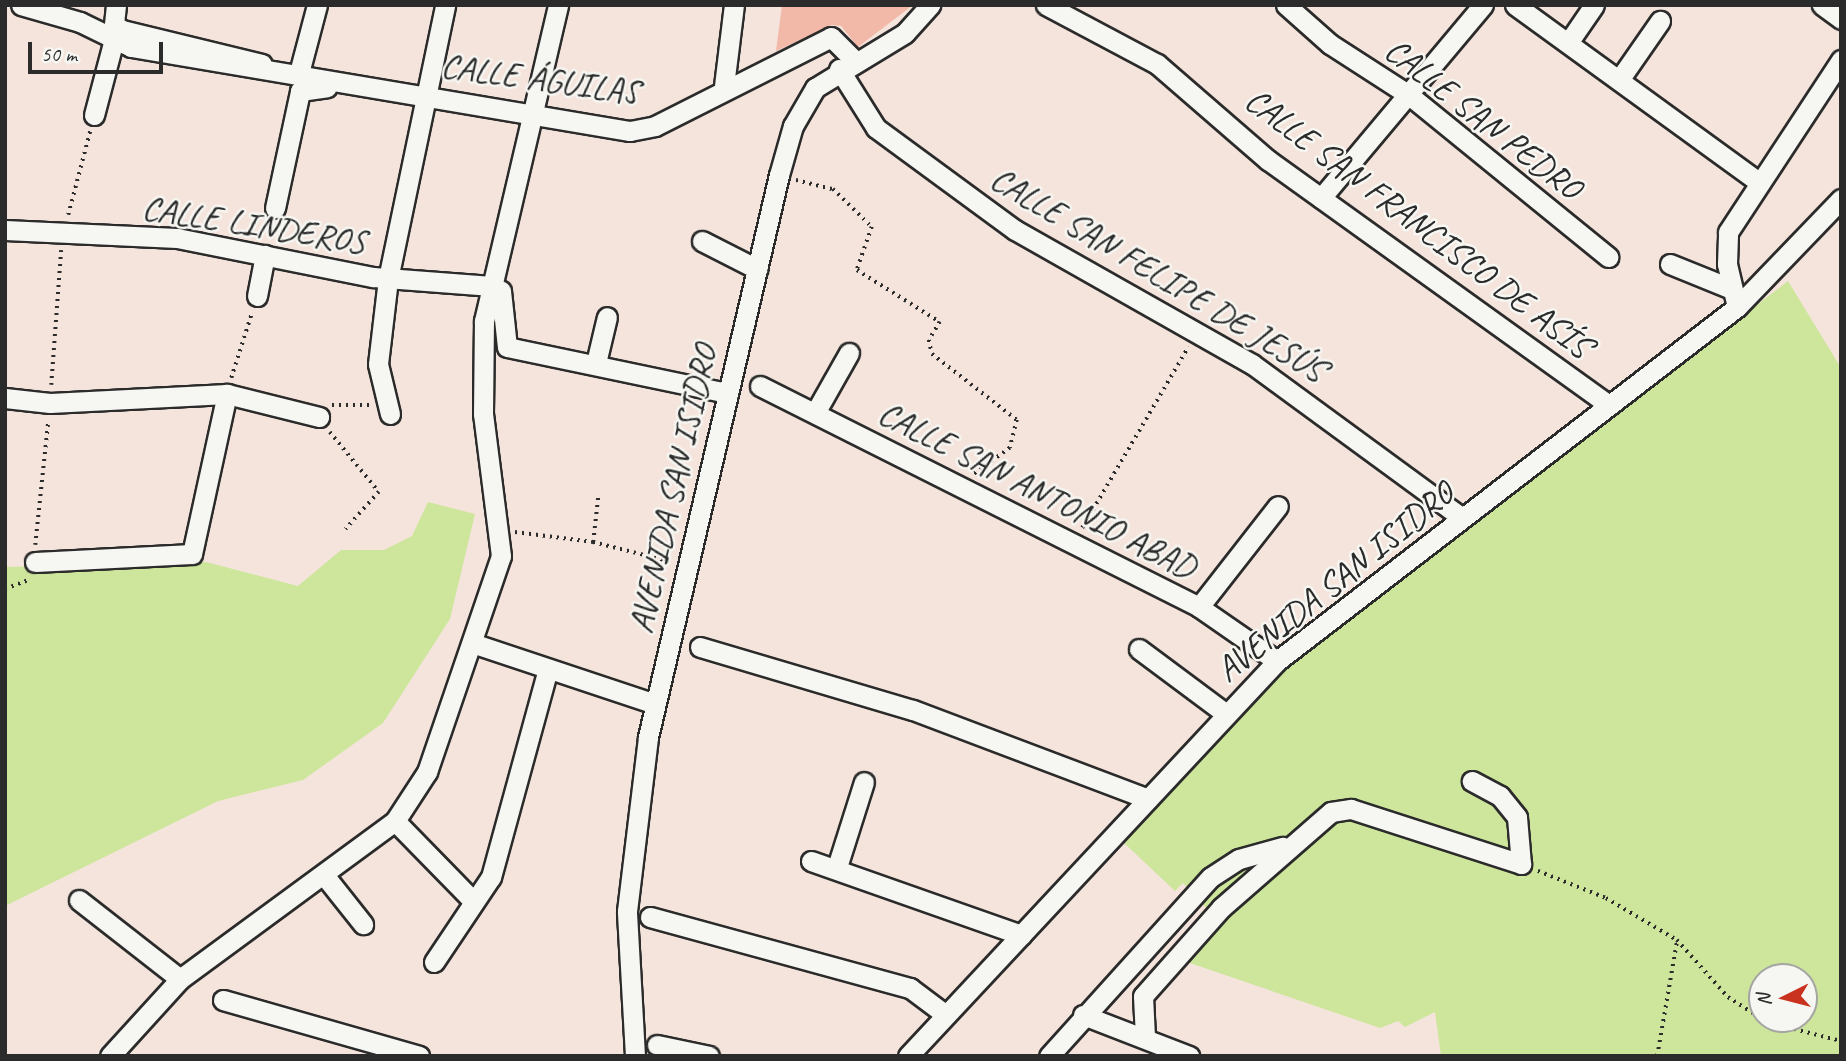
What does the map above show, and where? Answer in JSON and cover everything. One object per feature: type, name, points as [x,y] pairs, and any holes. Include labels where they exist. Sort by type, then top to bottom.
[{"type":"street","name":"CALLE ÁGUILAS","points":[[21,5],[80,22],[115,24],[269,68],[534,115],[640,130],[724,86],[770,72],[831,37],[846,65]]},
{"type":"street","points":[[299,74],[317,5]]},
{"type":"street","points":[[390,414],[378,365],[388,279],[445,5]]},
{"type":"street","points":[[110,1056],[180,979],[395,821],[427,772],[496,580],[502,531],[481,375],[492,286],[558,5]]},
{"type":"street","points":[[724,86],[734,5]]},
{"type":"street","name":"AVENIDA SAN ISIDRO","points":[[635,1056],[627,911],[655,704],[779,175],[802,106],[846,65],[905,33],[930,5]]},
{"type":"street","name":"CALLE SAN FRANCISCO DE ASÍS","points":[[1046,5],[1157,64],[1321,198],[1609,405]]},
{"type":"street","name":"CALLE SAN PEDRO","points":[[1286,5],[1330,44],[1409,94],[1608,257]]},
{"type":"street","points":[[1321,198],[1483,5]]},
{"type":"street","points":[[1515,5],[1759,182]]},
{"type":"street","points":[[1568,43],[1594,5]]},
{"type":"street","points":[[1822,5],[1841,19]]},
{"type":"street","points":[[1619,80],[1660,22]]},
{"type":"street","points":[[94,115],[115,24]]},
{"type":"street","points":[[1735,298],[1728,232],[1841,60]]},
{"type":"street","name":"CALLE SAN FELIPE DE JESÚS","points":[[846,65],[855,97],[876,128],[1014,230],[1305,398],[1461,517]]},
{"type":"street","points":[[275,208],[301,88],[376,86]]},
{"type":"street","name":"AVENIDA SAN ISIDRO","points":[[908,1056],[1225,713],[1277,661],[1609,405],[1735,298],[1841,199]]},
{"type":"street","name":"CALLE LINDEROS","points":[[5,230],[177,238],[388,279],[492,286]]},
{"type":"street","points":[[702,240],[757,269]]},
{"type":"street","points":[[257,296],[265,256]]},
{"type":"street","points":[[1670,264],[1735,298]]},
{"type":"street","points":[[492,286],[501,291],[507,348],[596,363],[728,393]]},
{"type":"street","points":[[596,363],[607,317]]},
{"type":"street","points":[[815,413],[849,353]]},
{"type":"street","name":"CALLE SAN ANTONIO ABAD","points":[[760,386],[1073,541],[1199,607],[1277,661]]},
{"type":"street","points":[[5,398],[50,403],[227,394],[318,417]]},
{"type":"street","points":[[35,562],[192,554],[227,394]]},
{"type":"street","points":[[1199,607],[1278,506]]},
{"type":"street","points":[[475,644],[547,672],[655,704]]},
{"type":"street","points":[[700,647],[913,710],[1148,799]]},
{"type":"street","points":[[1139,649],[1225,713]]},
{"type":"street","points":[[434,962],[472,900],[491,877],[547,672]]},
{"type":"street","points":[[1144,1037],[1143,996],[1206,925],[1283,847],[1315,819],[1351,809],[1521,864],[1517,817],[1500,796],[1472,780]]},
{"type":"street","points":[[837,867],[864,782]]},
{"type":"street","points":[[395,821],[472,900]]},
{"type":"street","points":[[1049,1056],[1083,1015],[1184,906],[1239,859],[1283,847]]},
{"type":"street","points":[[811,862],[837,867],[1021,935]]},
{"type":"street","points":[[324,875],[363,925]]},
{"type":"street","points":[[79,900],[180,979]]},
{"type":"street","points":[[1184,906],[1206,925]]},
{"type":"street","points":[[650,917],[910,988],[946,1015]]},
{"type":"street","points":[[1118,977],[1143,996]]},
{"type":"street","points":[[223,1000],[419,1056]]},
{"type":"street","points":[[1083,1015],[1189,1056]]},
{"type":"street","points":[[657,1045],[709,1056]]},
{"type":"path","points":[[63,233],[94,115]]},
{"type":"path","points":[[779,175],[833,189],[872,227],[857,270],[940,322],[929,340],[932,354],[1017,420],[1010,448],[961,485]]},
{"type":"path","points":[[227,394],[257,296]]},
{"type":"path","points":[[1073,541],[1196,334]]},
{"type":"path","points":[[318,417],[379,492],[346,529]]},
{"type":"path","points":[[593,542],[598,497]]},
{"type":"path","points":[[502,531],[593,542],[687,566]]},
{"type":"path","points":[[5,589],[26,584],[35,562]]},
{"type":"path","points":[[1521,864],[1606,898],[1677,940],[1728,998],[1766,1022],[1841,1041]]},
{"type":"path","points":[[1657,1056],[1677,940]]},
{"type":"green space","points":[[1788,281],[1841,368],[1841,1056],[1441,1056],[1435,1012],[1405,1027],[1398,1021],[1380,1028],[1181,960],[1209,911],[1183,883],[1175,891],[1123,842],[1281,671]]},
{"type":"green space","points":[[428,502],[475,514],[450,619],[383,723],[303,780],[218,801],[5,906],[5,567],[206,562],[298,586],[341,550],[384,550],[412,536]]},
{"type":"building","points":[[782,5],[913,5],[858,47],[841,26],[832,25],[776,51]]}]
